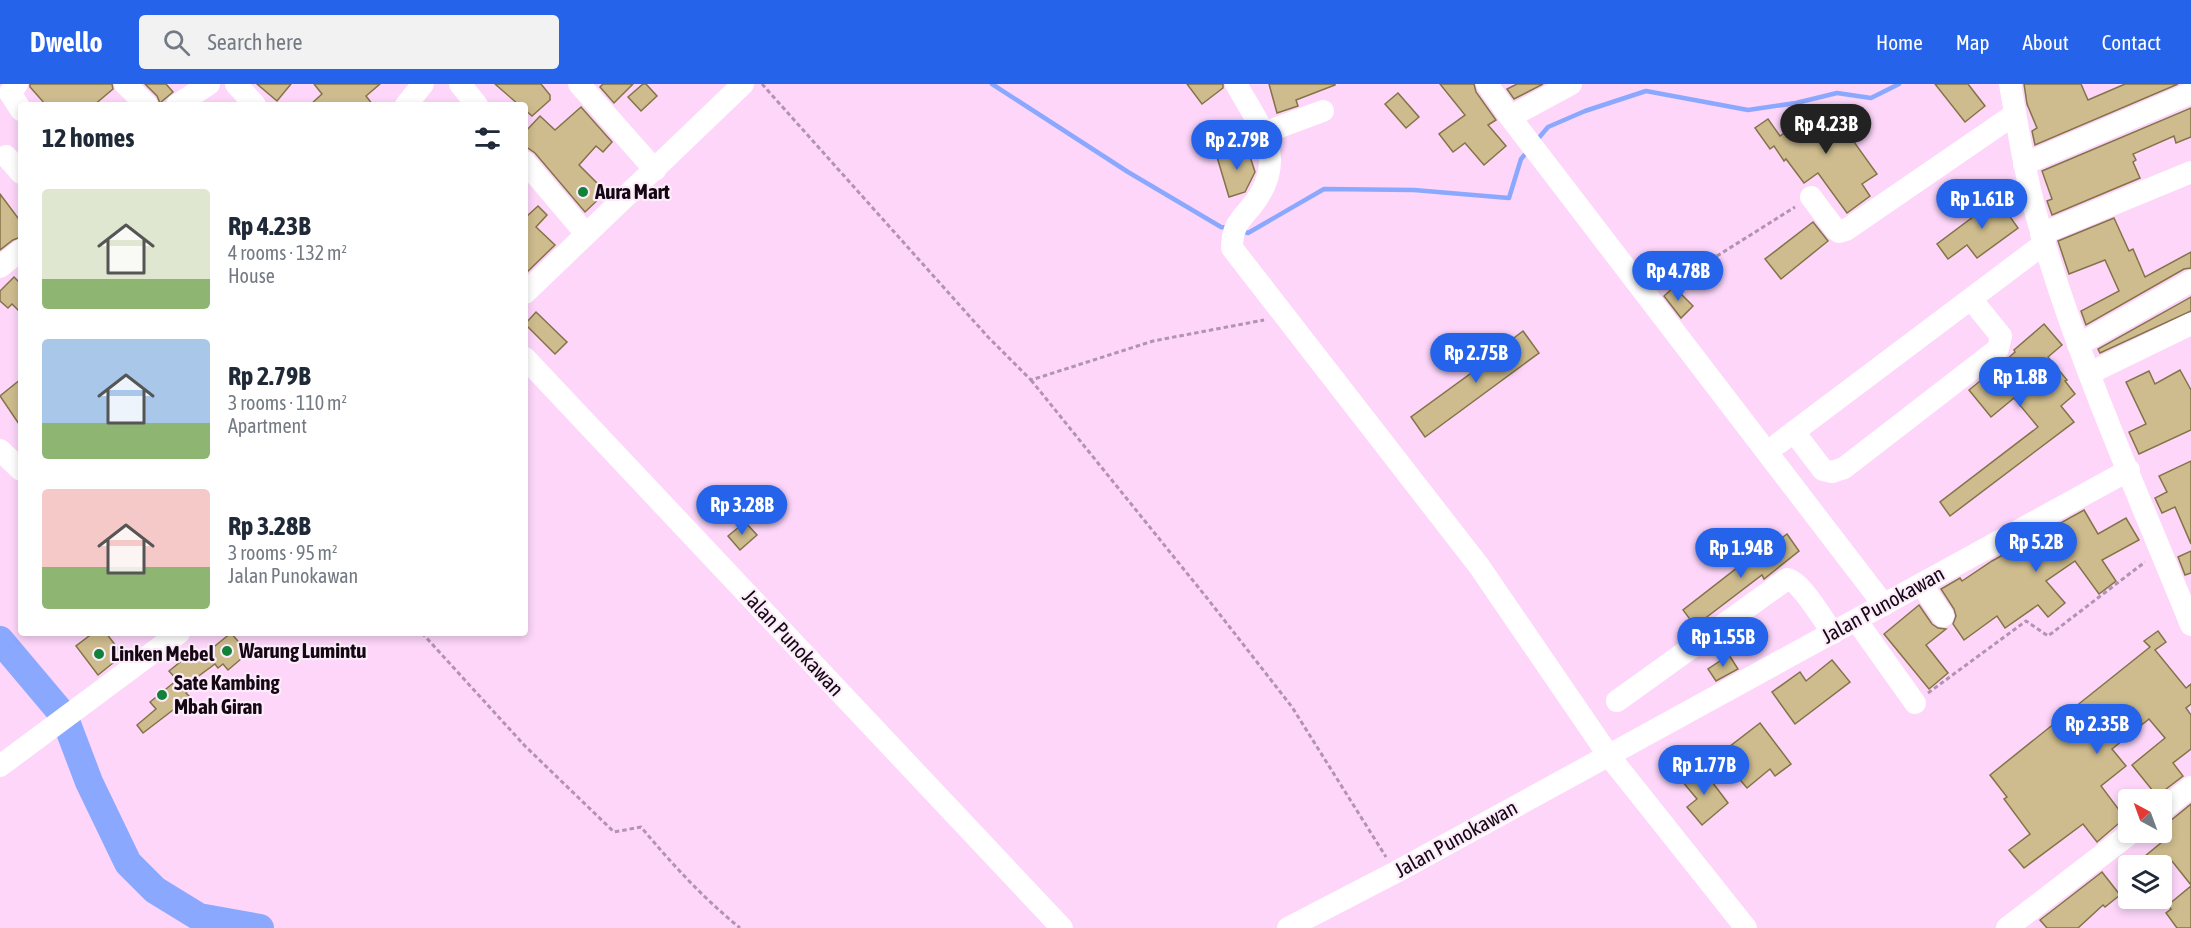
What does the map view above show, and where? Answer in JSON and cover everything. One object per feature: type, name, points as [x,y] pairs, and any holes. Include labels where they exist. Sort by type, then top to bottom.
[{"type":"street","points":[[125,84],[144,102]]},
{"type":"street","points":[[182,102],[209,84]]},
{"type":"street","points":[[236,84],[252,102]]},
{"type":"street","points":[[408,102],[423,84]]},
{"type":"street","points":[[460,84],[475,102]]},
{"type":"street","points":[[579,84],[656,170]]},
{"type":"street","points":[[528,290],[656,170],[743,84]]},
{"type":"street","points":[[1236,84],[1263,133],[1270,161],[1269,177],[1263,192],[1234,230],[1232,248],[1479,566],[1609,756],[1746,928]]},
{"type":"street","points":[[1487,84],[1884,605]]},
{"type":"street","points":[[1510,117],[1571,84]]},
{"type":"street","points":[[2010,84],[2024,164],[2043,238],[2078,345],[2191,625]]},
{"type":"street","points":[[2024,164],[2191,93]]},
{"type":"street","points":[[1263,133],[1323,111]]},
{"type":"street","points":[[1811,197],[1835,229],[1839,232],[1846,230],[2015,114]]},
{"type":"street","points":[[6,156],[18,170]]},
{"type":"street","points":[[528,166],[586,234]]},
{"type":"street","points":[[1971,299],[2001,336],[1998,349],[1844,468],[1832,472],[1823,470],[1787,438],[1971,299],[2043,238],[2191,172]]},
{"type":"street","points":[[0,267],[18,252]]},
{"type":"street","points":[[2078,345],[2191,281]]},
{"type":"street","points":[[2090,373],[2191,324]]},
{"type":"street","name":"Jalan Punokawan","points":[[528,361],[1062,928]]},
{"type":"street","points":[[0,450],[18,467]]},
{"type":"street","name":"Jalan Punokawan","points":[[1288,928],[1396,872],[2129,470]]},
{"type":"street","points":[[1617,701],[1787,579],[1793,580],[1802,590],[1833,633]]},
{"type":"street","points":[[1921,584],[1943,616]]},
{"type":"street","points":[[1856,620],[1915,703]]},
{"type":"street","points":[[0,766],[175,636]]},
{"type":"street","points":[[2172,802],[2191,787]]},
{"type":"street","points":[[2007,928],[2118,843]]},
{"type":"path","points":[[762,84],[988,337],[1030,380],[1208,598],[1292,707],[1396,872]]},
{"type":"path","points":[[1649,299],[1811,197]]},
{"type":"path","points":[[1030,380],[1153,341],[1284,316]]},
{"type":"path","points":[[1915,703],[2026,621],[2048,636],[2134,570]]},
{"type":"path","points":[[425,636],[525,746],[614,832],[641,827],[697,890],[740,928]]},
{"type":"building","points":[[30,84],[112,84],[113,89],[98,102],[43,102]]},
{"type":"building","points":[[145,84],[166,84],[173,92],[161,102]]},
{"type":"building","points":[[257,84],[291,84],[277,101]]},
{"type":"building","points":[[314,84],[380,84],[366,96],[371,102],[313,102],[322,94]]},
{"type":"building","points":[[495,84],[541,84],[550,95],[550,100],[532,116],[528,113],[528,102],[516,102]]},
{"type":"building","points":[[603,84],[633,84],[614,103],[600,87]]},
{"type":"building","points":[[646,84],[657,96],[641,111],[628,97]]},
{"type":"building","points":[[1187,84],[1223,84],[1223,88],[1202,104]]},
{"type":"building","points":[[1269,84],[1335,85],[1296,100],[1298,106],[1277,113]]},
{"type":"building","points":[[1440,84],[1474,84],[1476,92],[1496,120],[1488,125],[1506,146],[1484,165],[1465,143],[1453,152],[1439,134],[1465,115]]},
{"type":"building","points":[[1517,84],[1543,84],[1514,99],[1507,89]]},
{"type":"building","points":[[1935,84],[1968,84],[1985,106],[1965,122]]},
{"type":"building","points":[[2024,84],[2081,84],[2088,100],[2125,84],[2178,84],[2035,145],[2032,131],[2037,128],[2027,104]]},
{"type":"building","points":[[1398,93],[1419,117],[1406,128],[1385,104]]},
{"type":"building","points":[[581,107],[612,142],[603,152],[596,146],[579,165],[606,192],[585,212],[535,153],[528,148],[528,129],[540,116],[555,130]]},
{"type":"building","points":[[1828,108],[1841,125],[1859,112],[1866,122],[1849,135],[1877,174],[1862,184],[1870,196],[1847,213],[1818,173],[1804,183],[1774,146],[1770,149],[1755,128],[1768,119],[1780,136],[1790,129],[1794,134]]},
{"type":"building","points":[[2191,108],[2191,137],[2176,143],[2174,136],[2133,154],[2136,160],[2133,162],[2140,178],[2052,215],[2047,201],[2052,199],[2042,171]]},
{"type":"building","points":[[1247,147],[1255,172],[1245,192],[1229,197],[1217,157]]},
{"type":"building","points":[[2005,193],[2016,209],[2008,214],[2018,228],[1977,258],[1967,245],[1948,259],[1937,244]]},
{"type":"building","points":[[0,194],[18,218],[18,238],[0,250]]},
{"type":"building","points":[[538,206],[547,215],[536,227],[555,245],[528,271],[528,215]]},
{"type":"building","points":[[2114,218],[2129,251],[2133,249],[2145,277],[2191,252],[2191,268],[2184,269],[2086,325],[2081,311],[2119,291],[2105,260],[2069,274],[2058,241]]},
{"type":"building","points":[[1813,222],[1828,241],[1781,279],[1765,259]]},
{"type":"building","points":[[14,277],[18,281],[18,310],[12,304],[8,308],[0,301],[0,291]]},
{"type":"building","points":[[1674,287],[1693,306],[1681,318],[1664,296]]},
{"type":"building","points":[[2191,297],[2191,311],[2100,353],[2098,349]]},
{"type":"building","points":[[536,312],[567,342],[555,354],[528,327],[528,321]]},
{"type":"building","points":[[2044,324],[2062,345],[2048,357],[2075,394],[2061,406],[2074,422],[1950,516],[1940,502],[2038,427],[2014,398],[1991,417],[1969,390],[2006,360]]},
{"type":"building","points":[[1523,331],[1539,353],[1425,437],[1411,417],[1485,363],[1484,361]]},
{"type":"building","points":[[2180,370],[2191,390],[2191,430],[2139,454],[2129,432],[2146,424],[2126,382],[2149,371],[2155,384]]},
{"type":"building","points":[[18,381],[18,423],[0,396]]},
{"type":"building","points":[[2191,461],[2191,544],[2175,507],[2162,513],[2155,498],[2167,492],[2159,476]]},
{"type":"building","points":[[2084,510],[2098,534],[2126,518],[2139,540],[2102,560],[2116,581],[2099,594],[2075,561],[2046,581],[2065,603],[2048,617],[2038,605],[2005,628],[1997,616],[1964,640],[1953,624],[1956,616],[1954,609],[1941,589],[1960,578],[1962,581],[1992,561]]},
{"type":"building","points":[[745,522],[757,535],[740,550],[728,536]]},
{"type":"building","points":[[1787,534],[1799,551],[1764,579],[1762,575],[1695,626],[1683,610],[1737,568],[1738,570]]},
{"type":"building","points":[[2191,551],[2191,573],[2185,575],[2178,557]]},
{"type":"building","points":[[1919,605],[1932,624],[1946,629],[1926,645],[1948,673],[1929,689],[1884,634]]},
{"type":"building","points":[[2158,631],[2166,642],[2155,650],[2186,688],[2191,684],[2191,704],[2186,708],[2191,715],[2191,749],[2173,763],[2183,776],[2166,789],[2151,789],[2132,765],[2165,738],[2149,719],[2112,749],[2126,766],[2101,786],[2118,809],[2118,824],[2097,842],[2083,824],[2024,868],[2009,850],[2030,834],[2004,799],[2007,797],[1990,775],[2150,647],[2144,641]]},
{"type":"building","points":[[89,636],[108,636],[123,655],[98,675],[76,646]]},
{"type":"building","points":[[227,636],[234,636],[248,653],[228,670],[223,664],[218,668],[215,664],[192,681],[195,685],[186,693],[190,697],[143,733],[137,725],[156,709],[150,702],[177,680],[169,671],[180,662],[177,658],[192,648],[200,658]]},
{"type":"building","points":[[1729,655],[1738,669],[1716,681],[1708,669]]},
{"type":"building","points":[[1832,660],[1850,682],[1795,724],[1772,692],[1800,672],[1806,681]]},
{"type":"building","points":[[1760,723],[1791,764],[1775,776],[1770,769],[1747,788],[1736,775],[1745,768],[1729,747]]},
{"type":"building","points":[[1700,766],[1728,803],[1702,825],[1687,807],[1697,799],[1682,781]]},
{"type":"building","points":[[2191,804],[2191,885],[2172,861],[2172,855],[2146,855],[2161,843],[2172,843],[2172,819]]},
{"type":"building","points":[[2102,872],[2118,892],[2118,897],[2105,907],[2103,905],[2078,928],[2047,928],[2040,920]]},
{"type":"building","points":[[2191,886],[2191,928],[2177,928],[2166,913],[2172,909],[2172,902]]},
{"type":"waterway","points":[[992,84],[1128,172],[1221,227],[1228,228]]},
{"type":"waterway","points":[[1537,140],[1548,127],[1585,111],[1646,91],[1748,110],[1796,103],[1837,93],[1871,98],[1899,84]]},
{"type":"waterway","points":[[1242,231],[1248,233],[1324,189],[1414,190],[1509,198],[1521,159],[1528,151]]},
{"type":"waterway","points":[[0,640],[64,716],[89,782],[128,863],[155,890],[199,917],[260,928]]},
{"type":"place","name":"Aura Mart","points":[[583,192]]},
{"type":"place","name":"Warung Lumintu","points":[[227,651]]},
{"type":"place","name":"Linken Mebel","points":[[99,654]]},
{"type":"place","name":"Sate Kambing Mbah Giran","points":[[162,695]]}]
